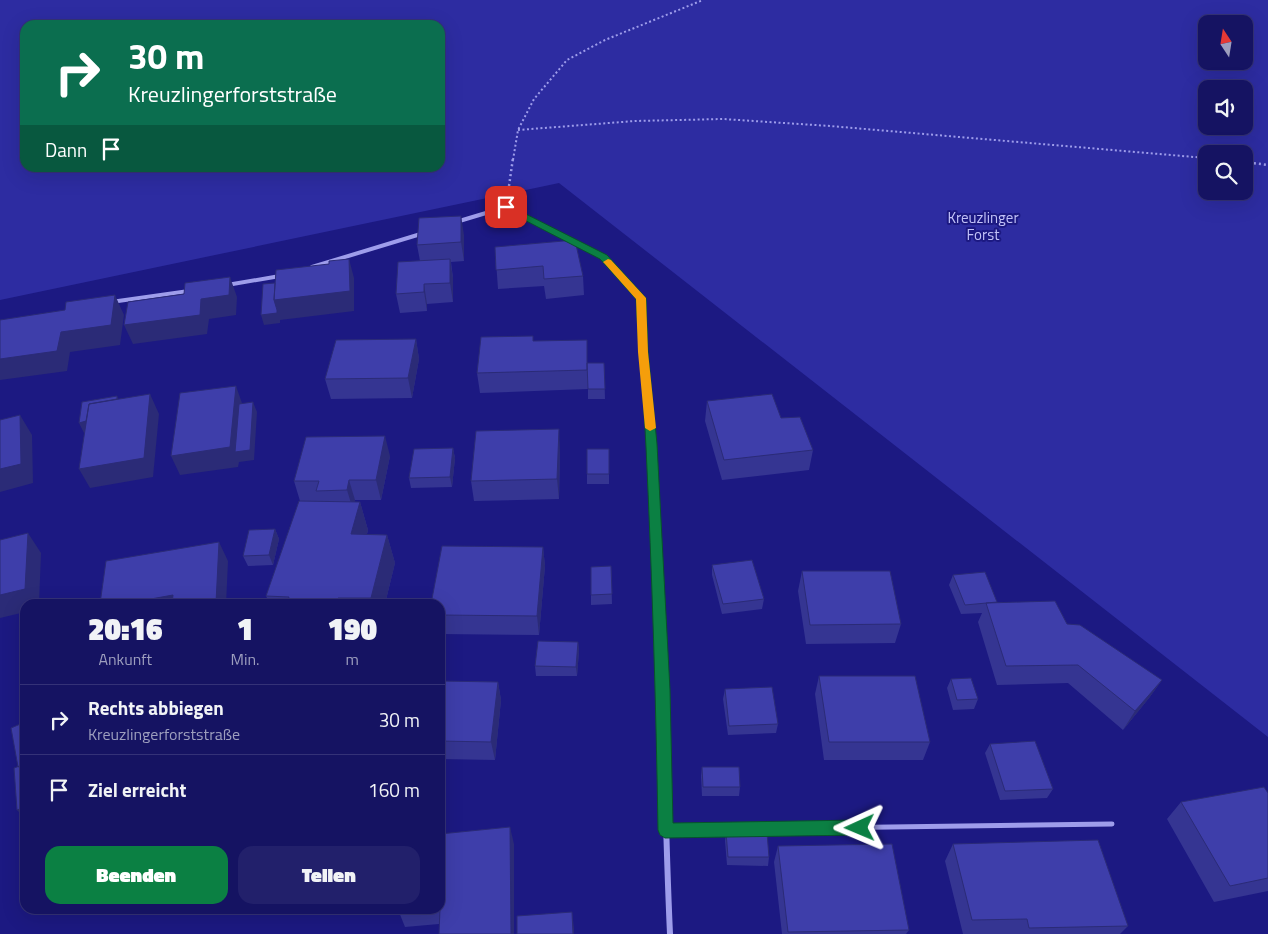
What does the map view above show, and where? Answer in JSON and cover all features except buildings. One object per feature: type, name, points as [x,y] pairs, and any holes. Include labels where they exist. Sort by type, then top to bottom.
[{"type":"street","points":[[450,224],[506,207],[604,257],[641,298],[643,352],[652,444],[663,690],[665,830],[670,934]]},
{"type":"street","points":[[310,267],[432,230]]},
{"type":"street","points":[[225,286],[281,275]]},
{"type":"street","points":[[104,303],[197,290]]},
{"type":"lane","points":[[665,830],[1112,824]]},
{"type":"path","points":[[506,207],[518,130],[534,99],[567,60],[604,40],[703,0]]},
{"type":"path","points":[[518,130],[635,121],[724,119],[830,126],[1198,157]]},
{"type":"path","points":[[1253,163],[1268,165]]},
{"type":"green space","name":"Kreuzlinger Forst","points":[[0,0],[1268,0],[1268,737],[559,183],[0,300]]},
{"type":"slow traffic","points":[[608,262],[641,298],[643,352],[650,428]]},
{"type":"route","points":[[506,207],[604,257],[641,298],[643,352],[652,444],[663,690],[665,830],[860,828]]}]
